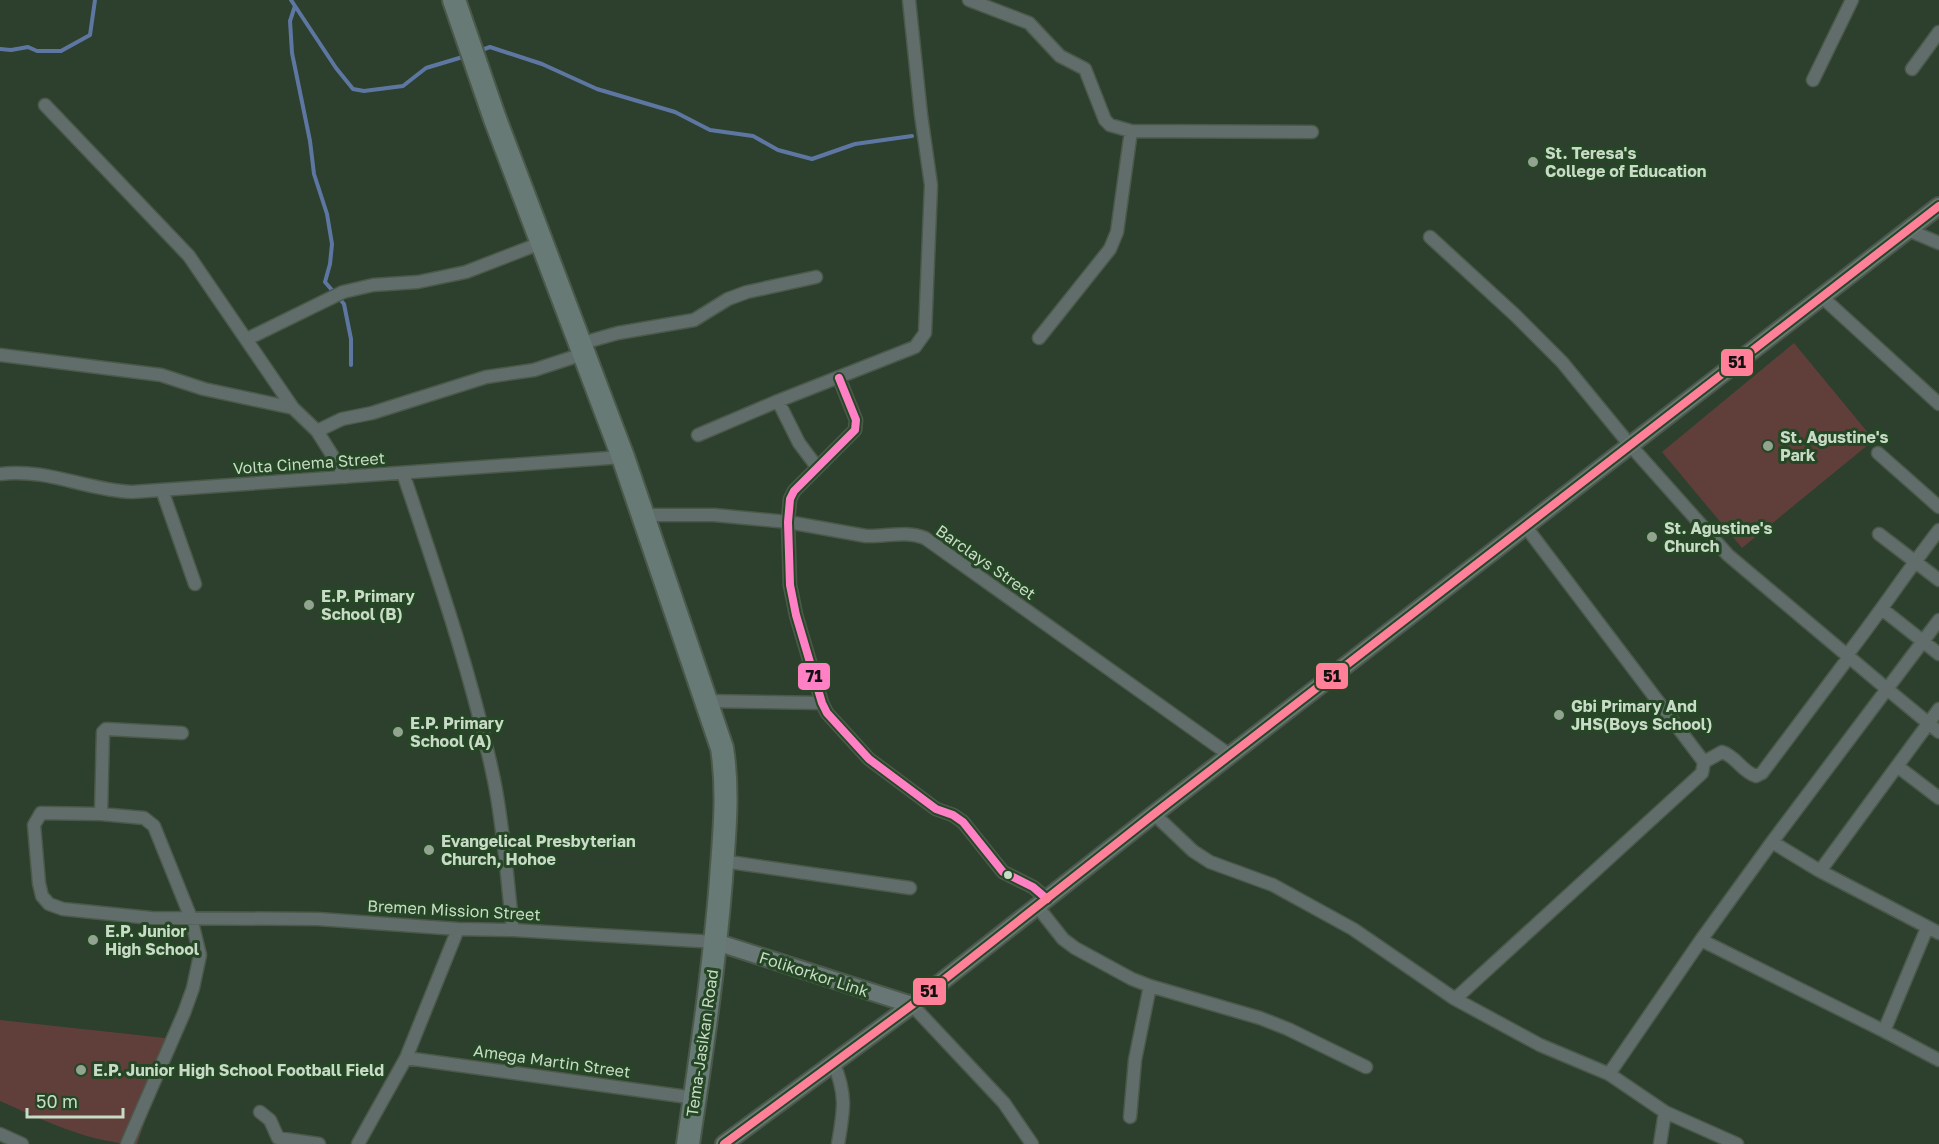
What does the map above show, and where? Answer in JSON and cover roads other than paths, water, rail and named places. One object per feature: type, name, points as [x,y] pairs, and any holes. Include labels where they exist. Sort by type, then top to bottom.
[{"type":"highway","name":"Tema-Jasikan Road","points":[[454,0],[541,243],[622,457],[708,701],[722,748],[727,798],[716,942],[688,1144]]},
{"type":"main road","points":[[724,1144],[912,1005],[1154,814],[1939,206]]},
{"type":"main road","name":"Folikorkor Link","points":[[716,942],[912,1005]]},
{"type":"street","points":[[698,435],[915,347],[925,333],[932,200],[909,0]]},
{"type":"street","points":[[969,0],[1029,23],[1060,56],[1085,69],[1105,120],[1110,125],[1131,131],[1312,132]]},
{"type":"street","points":[[1813,80],[1852,0]]},
{"type":"street","points":[[1912,69],[1939,32]]},
{"type":"street","points":[[45,105],[189,256],[248,339],[293,408],[317,431],[346,477]]},
{"type":"street","points":[[1039,338],[1110,249],[1117,232],[1131,131]]},
{"type":"street","points":[[1908,230],[1939,243]]},
{"type":"street","points":[[1430,237],[1563,362],[1630,445],[1728,555],[1939,732]]},
{"type":"street","points":[[248,339],[349,290],[373,285],[418,282],[466,272],[541,243]]},
{"type":"street","points":[[317,431],[342,419],[372,413],[486,376],[534,370],[618,333],[694,320],[728,299],[747,292],[816,277]]},
{"type":"street","points":[[1822,297],[1939,404]]},
{"type":"street","points":[[0,355],[161,375],[204,389],[293,408]]},
{"type":"street","points":[[839,378],[857,426],[794,491],[790,499],[788,522],[790,585],[796,615],[822,703],[827,712],[869,759],[936,809],[953,815],[963,822],[1003,872],[1033,886],[1063,939],[1075,948],[1132,979],[1260,1017],[1366,1067]]},
{"type":"street","points":[[778,401],[799,443],[817,467]]},
{"type":"street","points":[[1878,453],[1939,507]]},
{"type":"street","name":"Volta Cinema Street","points":[[0,474],[27,472],[111,491],[162,490],[622,457]]},
{"type":"street","points":[[403,473],[452,618],[490,764],[497,799],[513,930]]},
{"type":"street","points":[[162,490],[195,584]]},
{"type":"street","name":"Barclays Street","points":[[642,515],[702,514],[788,522],[866,536],[907,533],[925,538],[1231,756]]},
{"type":"street","points":[[1455,999],[1702,773],[1704,762],[1526,527]]},
{"type":"street","points":[[1704,762],[1722,752],[1728,754],[1750,774],[1756,777],[1762,773],[1939,530]]},
{"type":"street","points":[[1879,534],[1939,580]]},
{"type":"street","points":[[1882,609],[1939,654]]},
{"type":"street","points":[[1609,1074],[1772,842],[1939,620]]},
{"type":"street","points":[[708,701],[822,703]]},
{"type":"street","points":[[1820,871],[1939,709]]},
{"type":"street","points":[[127,1144],[184,1013],[193,988],[200,955],[191,918],[154,826],[144,818],[101,814],[103,732],[106,729],[182,733]]},
{"type":"street","points":[[1897,766],[1939,798]]},
{"type":"street","name":"Bremen Mission Street","points":[[101,814],[41,813],[38,817],[34,825],[39,883],[42,896],[49,904],[63,909],[151,918],[318,919],[458,929],[716,942]]},
{"type":"street","points":[[1154,814],[1193,851],[1210,862],[1273,885],[1353,929],[1455,999],[1540,1045],[1609,1074],[1665,1112],[1737,1144]]},
{"type":"street","points":[[1772,842],[1820,871],[1933,930],[1884,1031]]},
{"type":"street","points":[[722,861],[910,888]]},
{"type":"street","points":[[358,1144],[406,1058],[458,929]]},
{"type":"street","points":[[1701,940],[1939,1060]]},
{"type":"street","points":[[1130,1117],[1135,1060],[1150,986]]},
{"type":"street","points":[[912,1005],[1004,1103],[1032,1144]]},
{"type":"street","name":"Amega Martin Street","points":[[406,1058],[694,1098]]},
{"type":"street","points":[[833,1062],[842,1082],[843,1095],[843,1115],[838,1144]]},
{"type":"street","points":[[260,1112],[270,1120],[278,1138],[320,1144]]},
{"type":"street","points":[[1660,1144],[1665,1112]]},
{"type":"street","points":[[0,1134],[22,1144]]},
{"type":"waterway","points":[[0,49],[28,47],[37,51],[61,51],[90,35],[95,0]]},
{"type":"waterway","points":[[291,0],[295,6],[290,21],[292,53],[310,141],[314,174],[327,214],[332,244],[325,282],[344,304],[351,339],[351,365]]},
{"type":"waterway","points":[[295,6],[336,68],[353,89],[364,91],[403,86],[426,68],[466,56]]},
{"type":"waterway","points":[[479,51],[490,47],[542,64],[597,89],[675,112],[710,130],[753,136],[778,150],[812,159],[855,144],[912,136]]},
{"type":"place","name":"St. Teresa's College of Education","points":[[1533,162]]},
{"type":"place","name":"St. Agustine's Park","points":[[1768,446]]},
{"type":"place","name":"St. Agustine's Church","points":[[1652,537]]},
{"type":"place","name":"E.P. Primary School (B)","points":[[309,605]]},
{"type":"place","name":"Gbi Primary And JHS(Boys School)","points":[[1559,715]]},
{"type":"place","name":"E.P. Primary School (A)","points":[[398,732]]},
{"type":"place","name":"Evangelical Presbyterian Church, Hohoe","points":[[429,850]]},
{"type":"place","name":"E.P. Junior High School","points":[[93,940]]},
{"type":"place","name":"E.P. Junior High School Football Field","points":[[81,1070]]}]
